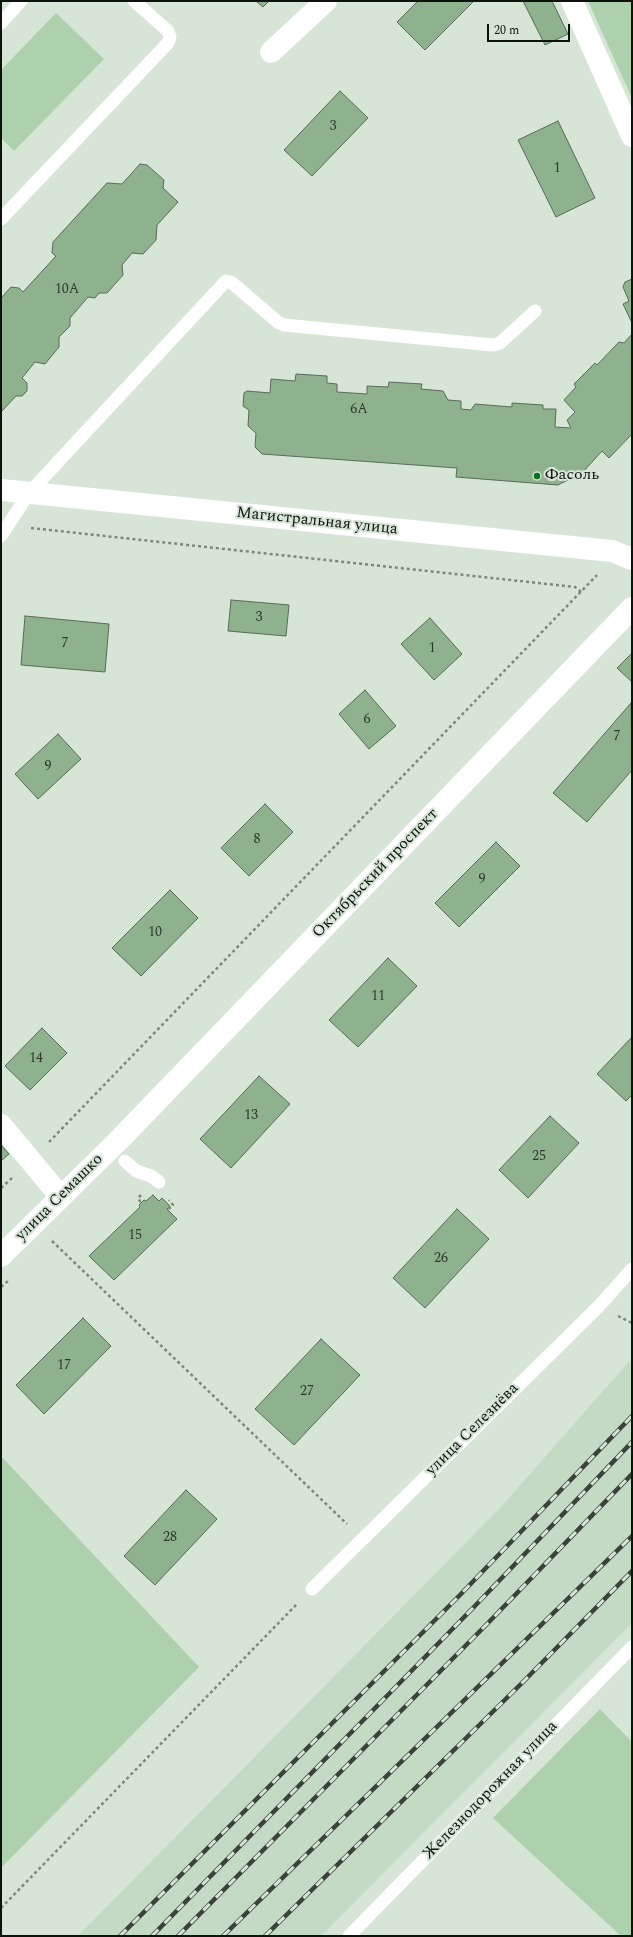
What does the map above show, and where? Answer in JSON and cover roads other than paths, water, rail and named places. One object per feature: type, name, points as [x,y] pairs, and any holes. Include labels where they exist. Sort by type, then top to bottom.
[{"type":"street","points":[[271,52],[326,1]]},
{"type":"street","points":[[572,1],[632,136]]},
{"type":"street","name":"Магистральная улица","points":[[1,490],[625,556]]},
{"type":"street","name":"Октябрьский проспект","points":[[122,1150],[629,618]]},
{"type":"street","points":[[1,1124],[61,1197]]},
{"type":"street","name":"улица Семашко","points":[[1,1256],[61,1197],[122,1150]]},
{"type":"lane","points":[[1,23],[21,1]]},
{"type":"lane","points":[[1,219],[168,43],[170,37],[168,31],[134,1]]},
{"type":"lane","points":[[4,531],[28,493],[226,281],[231,282],[279,323],[493,345],[500,343],[535,311]]},
{"type":"lane","points":[[122,1150],[136,1171],[151,1176],[159,1182]]},
{"type":"lane","name":"улица Селезнёва","points":[[312,1589],[593,1312],[632,1269]]},
{"type":"lane","name":"Железнодорожная улица","points":[[349,1936],[632,1647]]},
{"type":"railway","points":[[120,1936],[460,1595],[632,1416]]},
{"type":"railway","points":[[152,1936],[472,1609],[632,1442]]},
{"type":"railway","points":[[178,1936],[488,1623],[632,1474]]},
{"type":"railway","points":[[223,1936],[632,1536]]},
{"type":"railway","points":[[265,1936],[524,1681],[632,1571]]},
{"type":"place","name":"Фасоль","points":[[537,476]]}]
